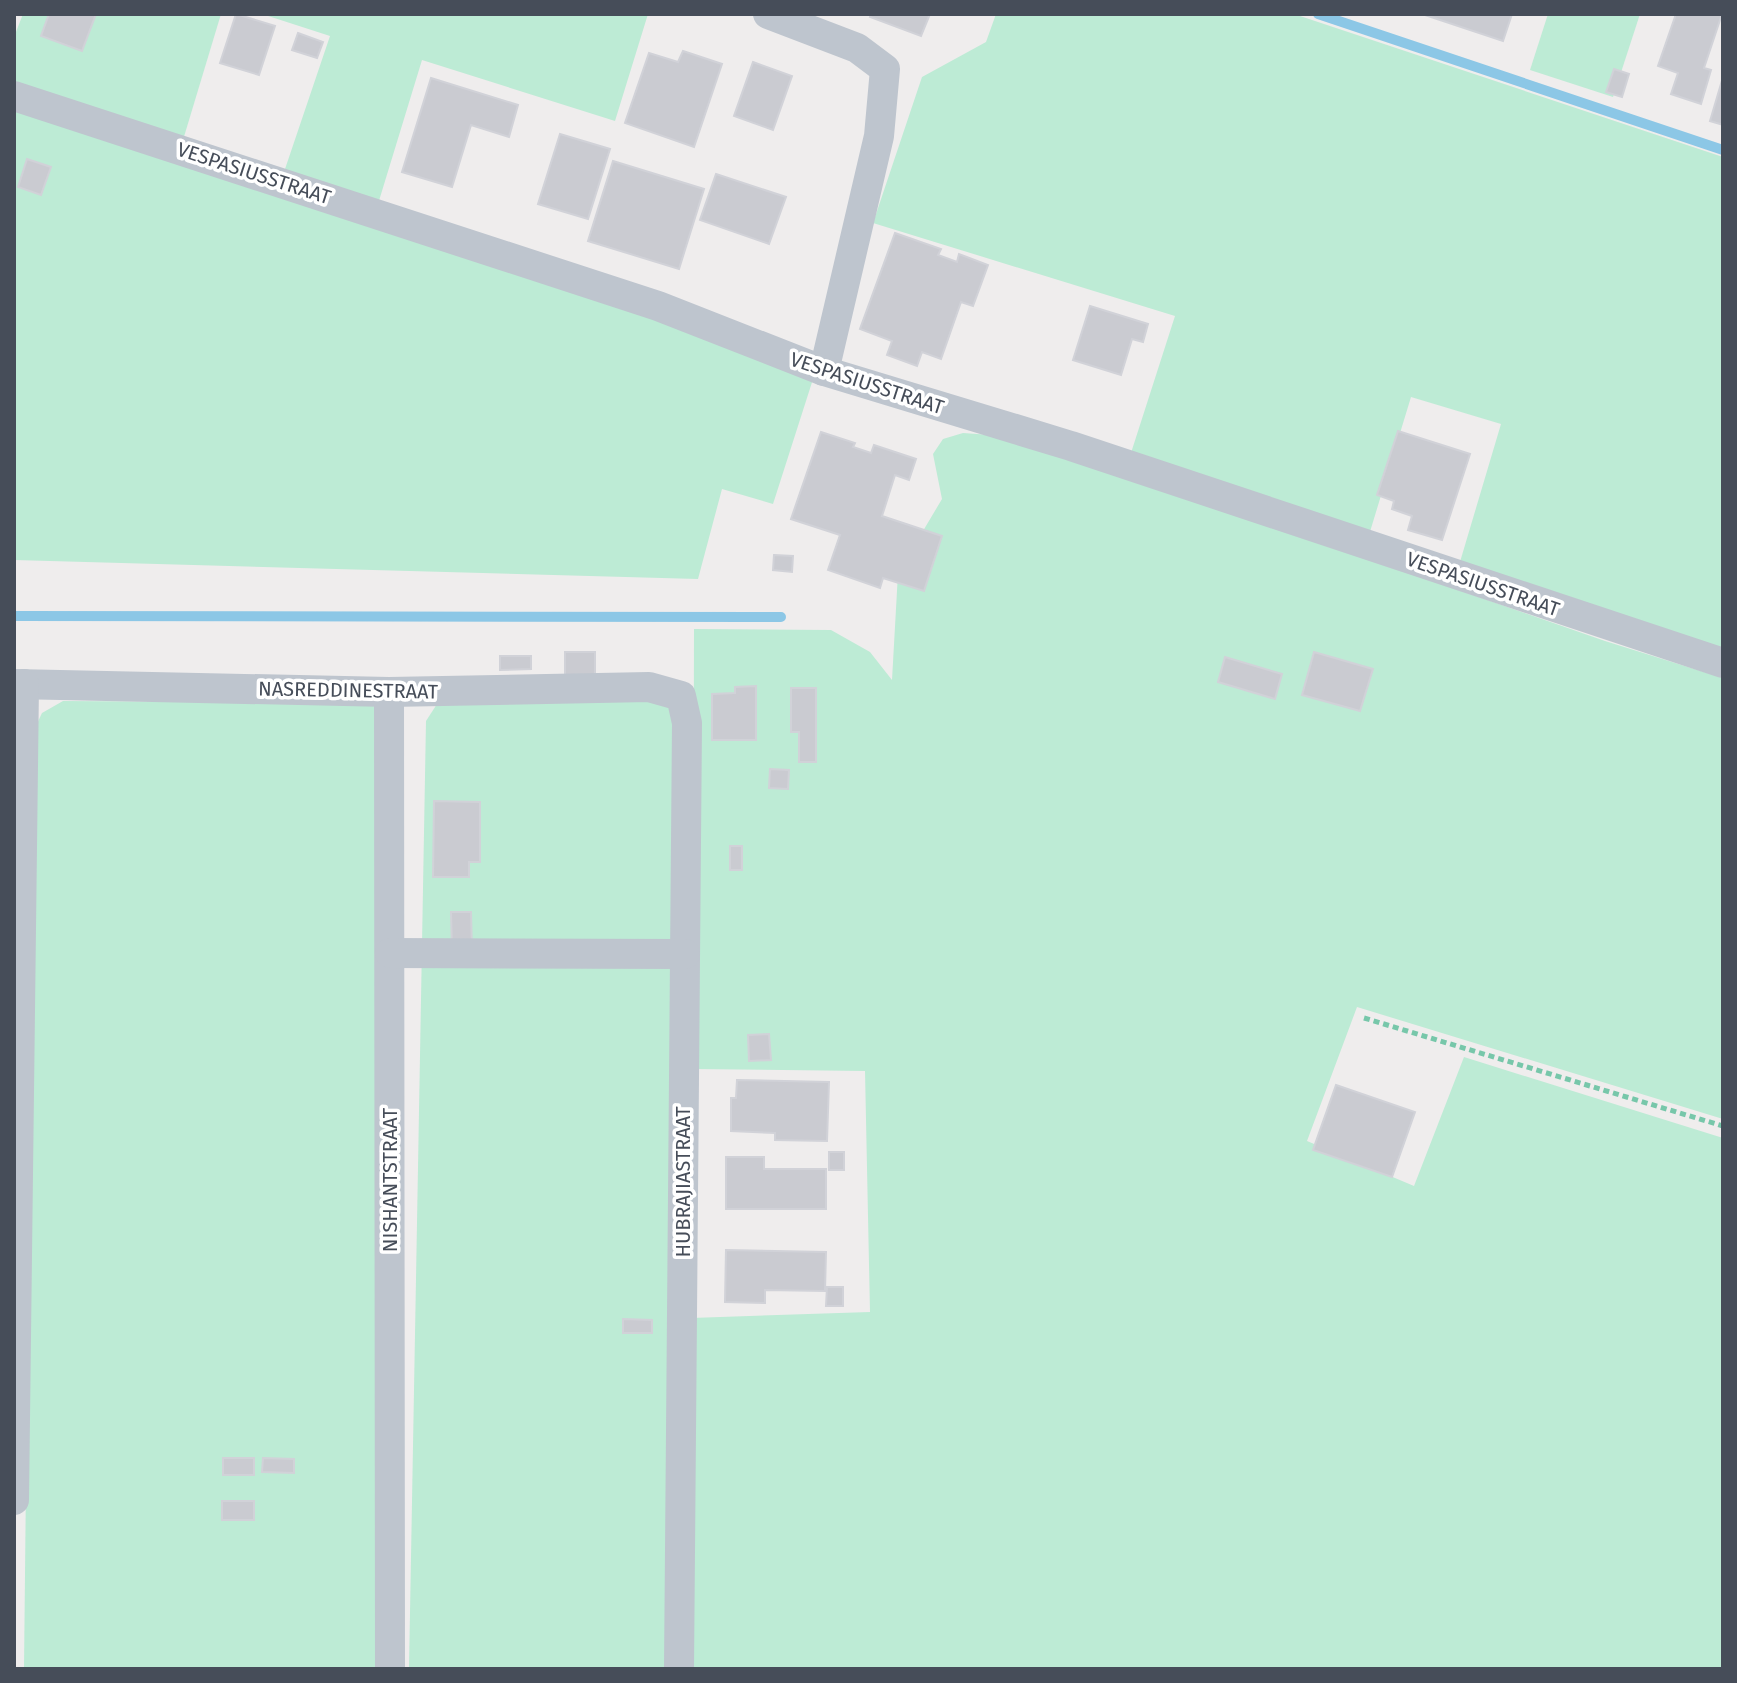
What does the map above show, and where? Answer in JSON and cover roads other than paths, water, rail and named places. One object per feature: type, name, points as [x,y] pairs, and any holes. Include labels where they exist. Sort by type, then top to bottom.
[{"type":"street","points":[[768,14],[857,48],[885,69],[879,136],[824,371]]},
{"type":"street","name":"VESPASIUSSTRAAT","points":[[14,96],[658,306],[824,371],[1071,446],[1723,663]]},
{"type":"street","points":[[14,1500],[19,684]]},
{"type":"street","name":"NASREDDINESTRAAT","points":[[19,684],[389,692],[649,687],[681,696]]},
{"type":"street","name":"NISHANTSTRAAT","points":[[389,692],[390,1669]]},
{"type":"street","name":"HUBRAJIASTRAAT","points":[[679,1669],[687,723],[681,696]]},
{"type":"street","points":[[390,953],[685,954]]},
{"type":"waterway","points":[[1318,14],[1723,150]]},
{"type":"waterway","points":[[14,616],[781,617]]}]
